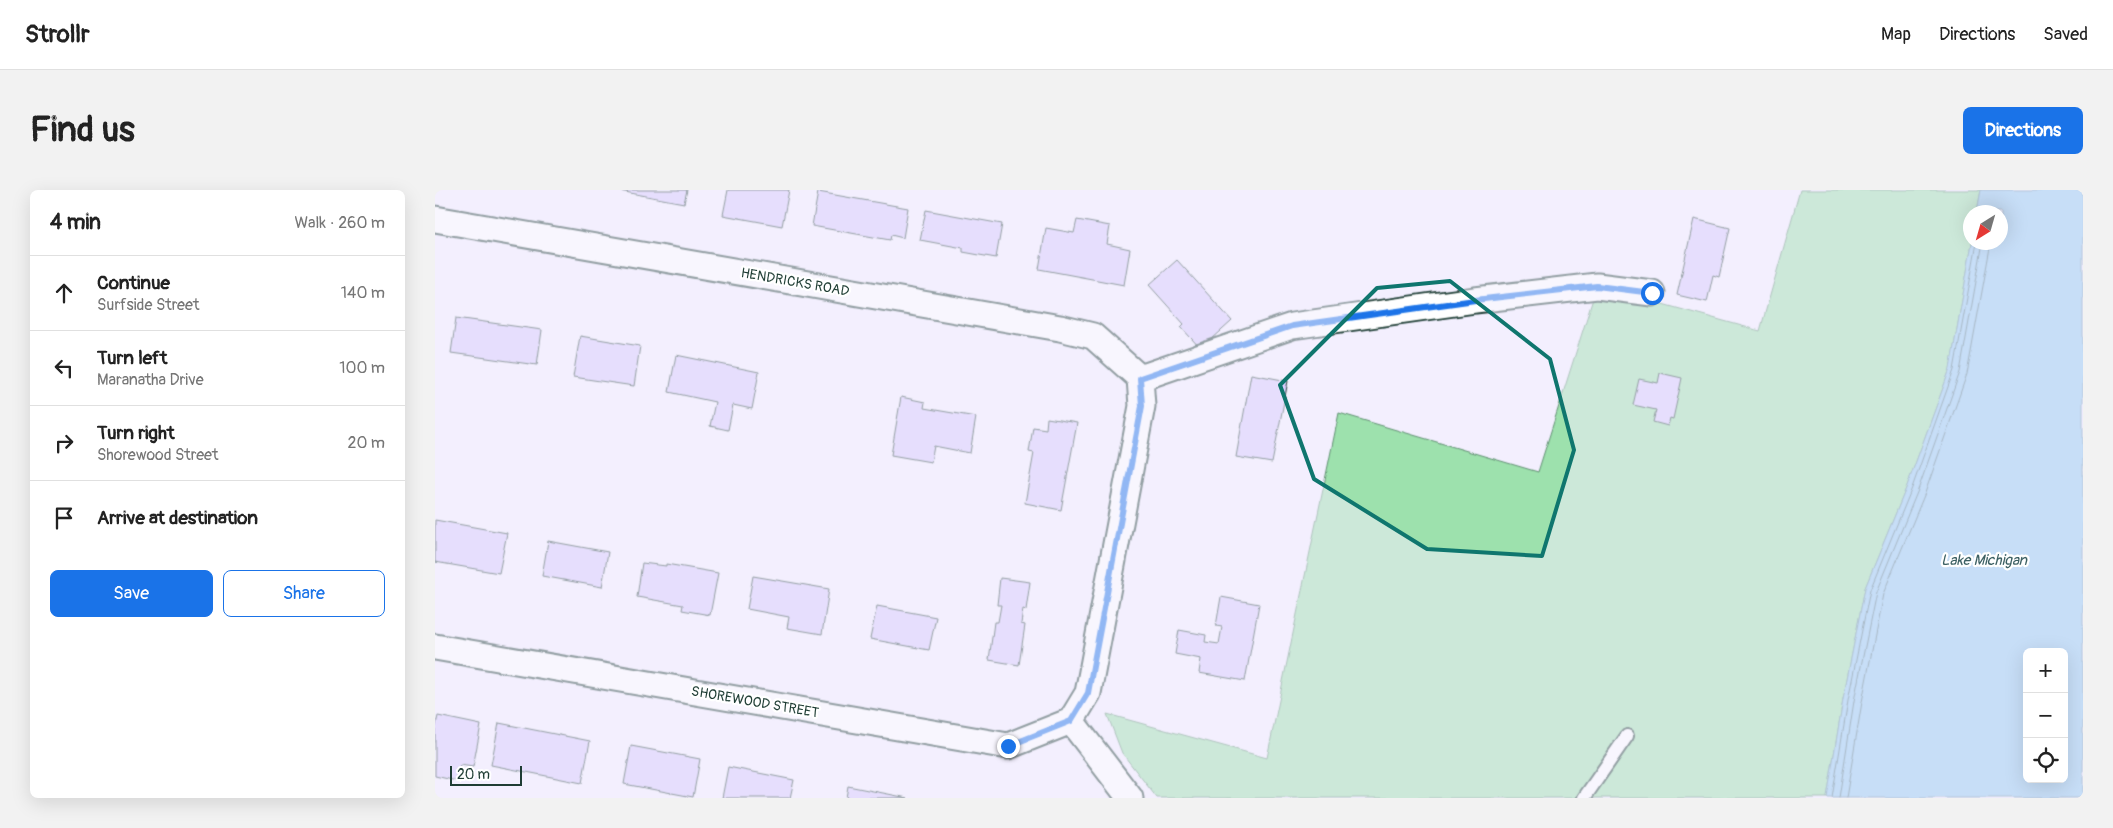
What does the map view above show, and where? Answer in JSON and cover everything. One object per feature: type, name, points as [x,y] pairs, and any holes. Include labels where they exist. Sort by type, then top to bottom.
[{"type":"street","name":"HENDRICKS ROAD","points":[[435,219],[1060,328],[1093,336],[1140,378]]},
{"type":"street","points":[[1130,798],[1071,721],[1088,693],[1142,406],[1140,378],[1292,326],[1475,300],[1597,286],[1652,293]]},
{"type":"street","name":"SHOREWOOD STREET","points":[[435,647],[1008,746],[1071,721]]},
{"type":"lane","points":[[1584,798],[1627,736]]},
{"type":"highlighted area","points":[[1450,281],[1550,359],[1574,450],[1542,556],[1427,549],[1314,479],[1280,385],[1377,288]]},
{"type":"green space","points":[[1800,190],[1981,190],[1978,205],[1963,205],[1963,250],[1971,250],[1950,369],[1907,486],[1865,588],[1843,699],[1827,798],[1157,798],[1122,753],[1107,714],[1267,758],[1339,413],[1538,472],[1597,286],[1760,331]]},
{"type":"water","name":"Lake Michigan","points":[[1981,190],[2083,190],[2083,798],[1827,798],[1843,699],[1865,588],[1907,486],[1950,369],[1971,250],[2008,250],[2008,205],[1978,205]]},
{"type":"building","points":[[614,190],[687,190],[684,203]]},
{"type":"building","points":[[728,190],[789,190],[782,226],[723,215]]},
{"type":"building","points":[[818,192],[908,208],[903,238],[891,235],[890,240],[812,226]]},
{"type":"building","points":[[926,210],[1002,224],[996,258],[963,252],[963,248],[920,240]]},
{"type":"building","points":[[1694,219],[1730,228],[1719,277],[1713,275],[1707,302],[1677,295]]},
{"type":"building","points":[[1077,220],[1110,226],[1107,244],[1130,249],[1124,285],[1039,269],[1046,228],[1074,233]]},
{"type":"building","points":[[1177,260],[1232,321],[1201,349],[1181,327],[1184,324],[1149,285]]},
{"type":"building","points":[[456,318],[542,330],[537,365],[451,353]]},
{"type":"building","points":[[580,336],[640,346],[634,386],[573,377]]},
{"type":"building","points":[[676,355],[759,372],[752,409],[733,405],[728,430],[710,426],[715,402],[669,392]]},
{"type":"building","points":[[1660,373],[1682,378],[1673,419],[1670,418],[1668,426],[1653,422],[1656,410],[1633,405],[1639,379],[1658,383]]},
{"type":"building","points":[[1251,374],[1288,381],[1272,463],[1236,457]]},
{"type":"building","points":[[901,397],[925,402],[924,408],[976,417],[970,453],[934,446],[931,462],[891,455]]},
{"type":"building","points":[[1047,418],[1077,423],[1061,510],[1025,503],[1034,453],[1029,452],[1033,427],[1046,429]]},
{"type":"building","points":[[435,520],[507,533],[499,573],[435,562]]},
{"type":"building","points":[[548,541],[608,552],[602,587],[542,576]]},
{"type":"building","points":[[642,563],[666,566],[666,564],[718,573],[710,615],[682,610],[683,605],[637,597]]},
{"type":"building","points":[[753,576],[829,589],[822,634],[787,628],[789,617],[747,609]]},
{"type":"building","points":[[1000,578],[1030,582],[1026,610],[1023,609],[1021,624],[1025,625],[1019,665],[989,660],[994,622],[998,622],[1001,605],[997,605]]},
{"type":"building","points":[[1221,597],[1259,604],[1245,681],[1199,673],[1201,659],[1175,654],[1179,630],[1206,635],[1205,642],[1219,644],[1222,627],[1216,626]]},
{"type":"building","points":[[877,606],[936,617],[929,650],[870,639]]},
{"type":"building","points":[[438,716],[481,725],[473,767],[460,765],[457,781],[435,776],[435,730]]},
{"type":"building","points":[[499,723],[590,741],[582,783],[491,765]]},
{"type":"building","points":[[631,746],[700,759],[693,797],[624,784]]},
{"type":"building","points":[[728,767],[794,780],[790,798],[722,798]]},
{"type":"building","points":[[848,786],[908,798],[846,798]]},
{"type":"route","points":[[1008,746],[1071,721],[1088,693],[1142,406],[1140,378],[1292,326],[1475,300],[1597,286],[1652,293]]}]
